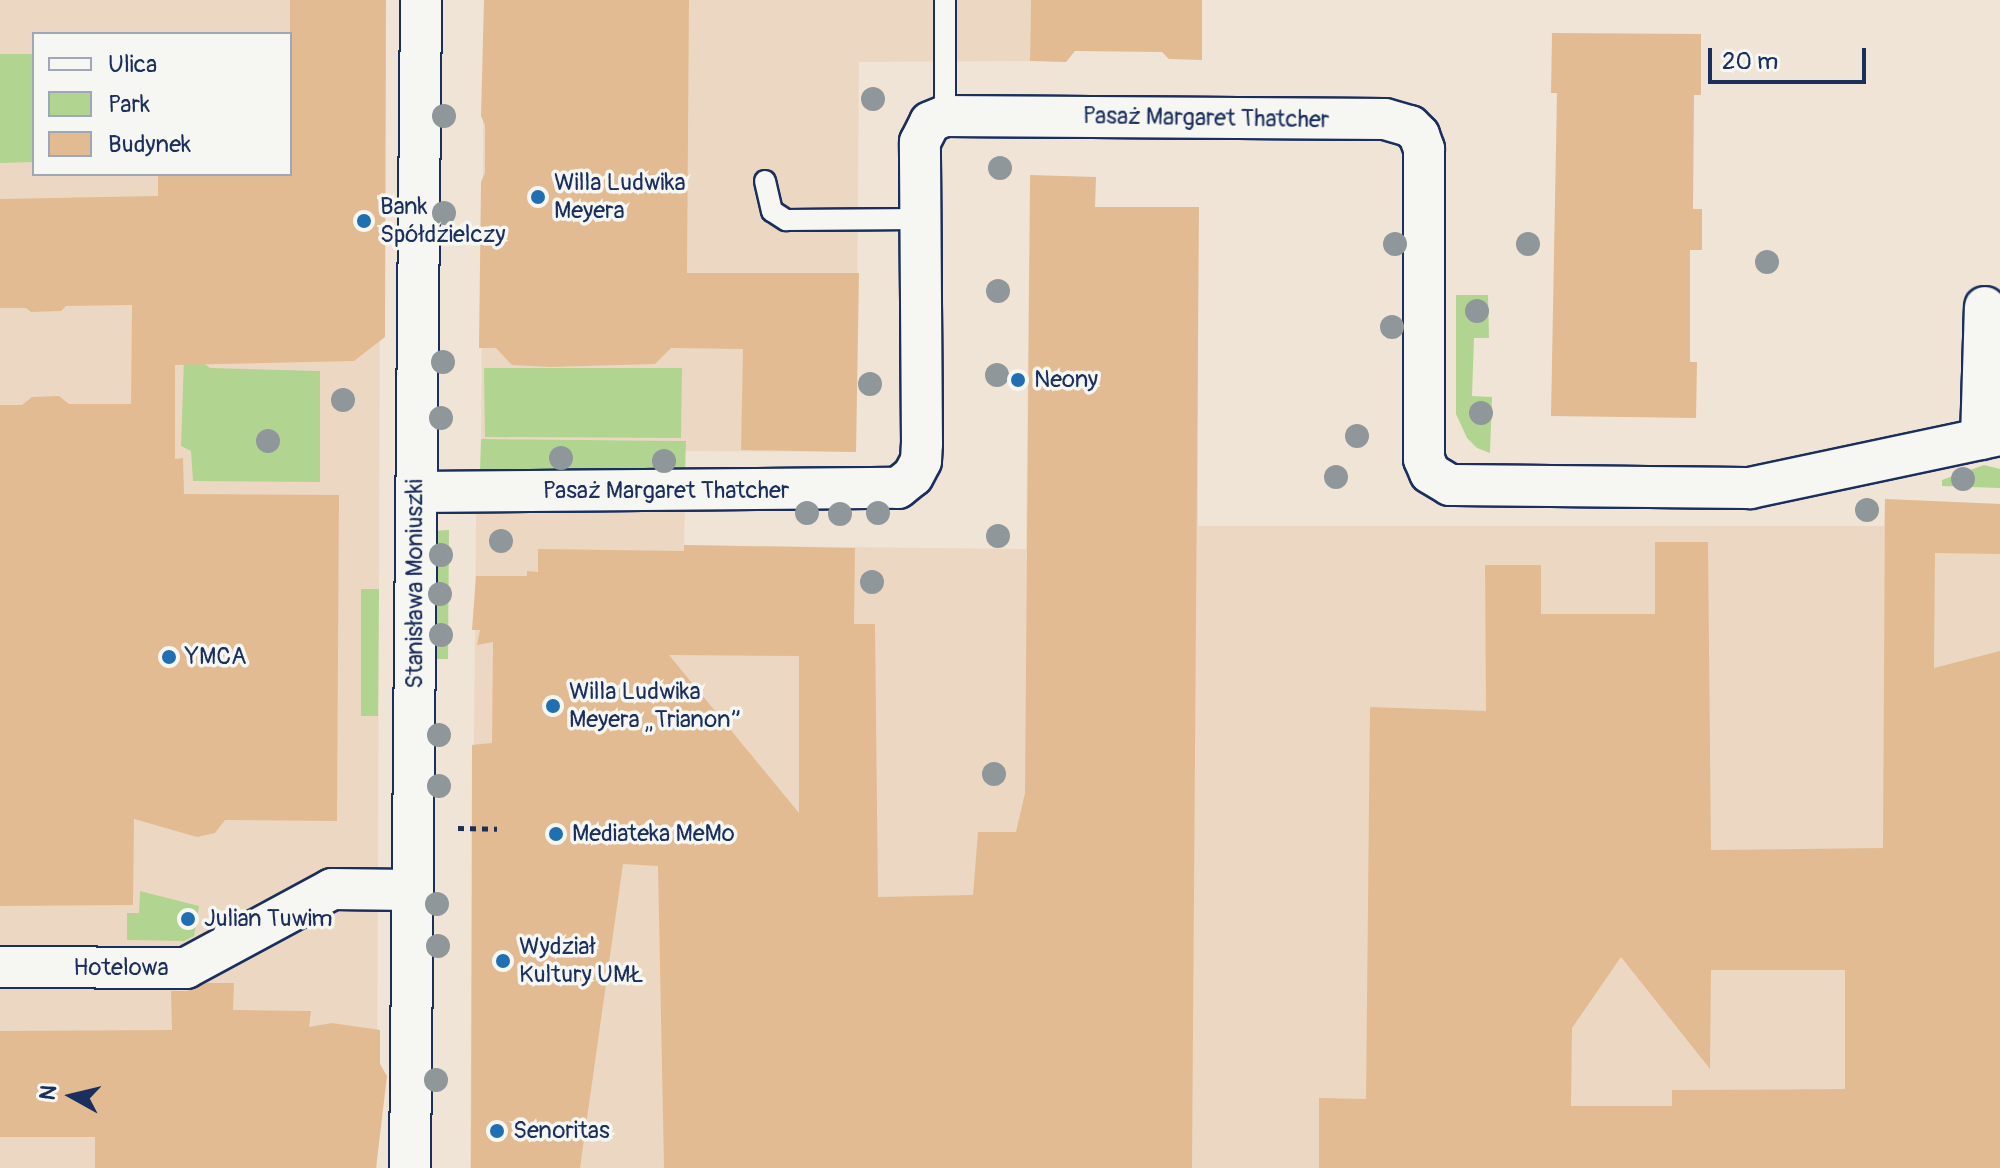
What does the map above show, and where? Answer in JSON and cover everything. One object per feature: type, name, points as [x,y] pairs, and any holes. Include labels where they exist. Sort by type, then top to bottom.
[{"type":"street","name":"Stanisława Moniuszki","points":[[410,1168],[421,0]]},
{"type":"street","name":"Pasaż Margaret Thatcher","points":[[416,492],[898,488],[913,476],[921,461],[920,142],[930,122],[945,116],[1385,119],[1410,126],[1419,135],[1424,149],[1424,459],[1430,473],[1450,485],[1750,488],[1990,437]]},
{"type":"street","points":[[1985,307],[1990,437]]},
{"type":"street","name":"Hotelowa","points":[[0,967],[186,968],[332,889],[413,890]]},
{"type":"lane","points":[[945,0],[945,116]]},
{"type":"lane","points":[[765,181],[772,211],[786,220],[921,219]]},
{"type":"shaded area","points":[[0,0],[381,0],[377,1168],[0,1168]]},
{"type":"shaded area","points":[[484,0],[1031,0],[1030,61],[859,62],[856,452],[685,451],[685,441],[481,439]]},
{"type":"shaded area","points":[[1029,256],[1198,258],[1198,526],[1884,526],[1885,499],[2000,504],[2000,1168],[470,1168],[476,512],[685,511],[684,545],[1026,549]]},
{"type":"green space","points":[[0,54],[32,54],[32,162],[0,163]]},
{"type":"green space","points":[[1456,295],[1488,295],[1489,338],[1474,338],[1472,396],[1492,397],[1490,453],[1477,448],[1467,438],[1456,414]]},
{"type":"green space","points":[[184,357],[197,358],[210,368],[320,371],[320,482],[193,481],[191,451],[181,446]]},
{"type":"green space","points":[[484,368],[682,368],[681,438],[485,437]]},
{"type":"green space","points":[[481,439],[686,441],[685,472],[480,471]]},
{"type":"green space","points":[[1984,465],[2000,469],[2000,488],[1942,486],[1942,480]]},
{"type":"green space","points":[[449,530],[448,659],[430,659],[431,531]]},
{"type":"green space","points":[[361,589],[379,589],[378,716],[361,716]]},
{"type":"green space","points":[[140,891],[199,906],[194,936],[184,941],[127,940],[127,913],[139,913]]},
{"type":"building","points":[[290,0],[386,0],[385,337],[354,361],[175,365],[175,459],[183,458],[184,494],[339,495],[337,821],[225,820],[215,833],[197,837],[134,819],[133,905],[0,906],[0,405],[22,405],[32,397],[59,396],[69,404],[131,404],[132,305],[66,306],[61,311],[31,312],[26,308],[0,308],[0,199],[158,196],[158,176],[292,176]]},
{"type":"building","points":[[484,0],[689,0],[687,273],[859,273],[856,452],[741,450],[743,349],[671,348],[655,364],[551,367],[512,365],[496,348],[479,348],[481,182],[485,173],[485,125],[481,116]]},
{"type":"building","points":[[1031,0],[1202,0],[1202,60],[1169,59],[1162,52],[1075,51],[1066,62],[1030,61]]},
{"type":"building","points":[[1552,33],[1701,34],[1701,95],[1694,95],[1693,209],[1702,209],[1702,250],[1690,250],[1690,362],[1697,362],[1696,418],[1551,416],[1557,93],[1551,93]]},
{"type":"building","points":[[1030,175],[1096,177],[1095,207],[1199,207],[1192,1168],[664,1168],[658,866],[623,864],[580,1168],[471,1168],[472,745],[492,743],[493,642],[477,645],[480,630],[472,630],[476,576],[527,576],[527,571],[538,572],[538,549],[684,551],[684,545],[855,548],[854,624],[875,624],[878,897],[973,895],[978,832],[1016,832],[1025,793]],"holes":[[[669,655],[799,656],[799,813]]]},
{"type":"building","points":[[1885,499],[2000,504],[2000,554],[1935,553],[1934,668],[2000,651],[2000,1168],[1319,1168],[1319,1098],[1366,1099],[1370,707],[1486,711],[1485,565],[1541,565],[1541,614],[1655,614],[1655,542],[1708,542],[1711,850],[1883,848]],"holes":[[[1621,957],[1710,1069],[1711,970],[1845,970],[1845,1089],[1672,1090],[1672,1106],[1571,1106],[1572,1028]]]},
{"type":"building","points":[[206,983],[234,983],[233,1010],[311,1011],[309,1027],[332,1023],[380,1030],[380,1064],[387,1076],[376,1168],[95,1168],[95,1137],[0,1137],[0,1031],[172,1030],[171,991],[187,991]]},
{"type":"place","name":"Willa Ludwika Meyera","points":[[538,197]]},
{"type":"place","name":"Bank Spółdzielczy","points":[[364,221]]},
{"type":"place","name":"Neony","points":[[1018,380]]},
{"type":"place","name":"YMCA","points":[[169,657]]},
{"type":"place","name":"Willa Ludwika Meyera „Trianon”","points":[[553,706]]},
{"type":"place","name":"Mediateka MeMo","points":[[556,834]]},
{"type":"place","name":"Julian Tuwim","points":[[188,919]]},
{"type":"place","name":"Wydział Kultury UMŁ","points":[[503,961]]},
{"type":"place","name":"Senoritas","points":[[497,1131]]}]
